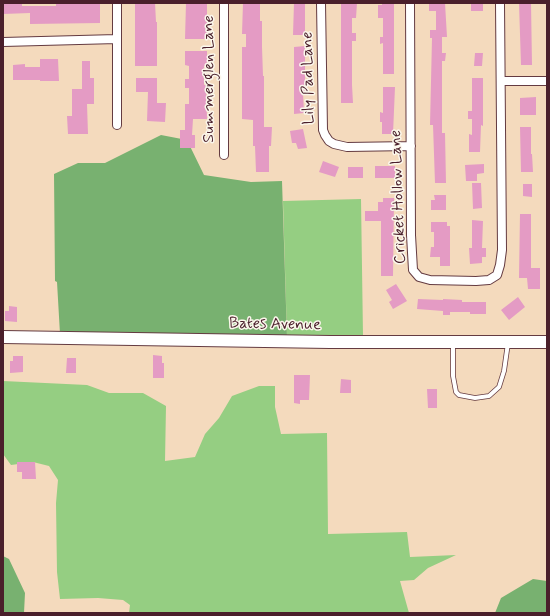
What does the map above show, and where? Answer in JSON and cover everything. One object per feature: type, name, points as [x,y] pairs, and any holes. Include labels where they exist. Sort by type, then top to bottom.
[{"type":"street","points":[[117,3],[117,125]]},
{"type":"street","name":"Summerglen Lane","points":[[224,3],[224,155]]},
{"type":"street","name":"Lily Pad Lane","points":[[321,3],[323,130],[326,135],[334,144],[347,147],[411,146]]},
{"type":"street","name":"Cricket Hollow Lane","points":[[410,3],[411,241],[413,270],[419,277],[441,281],[489,280],[497,275],[500,265],[502,250],[500,3]]},
{"type":"street","points":[[3,42],[117,40]]},
{"type":"street","points":[[500,81],[547,81]]},
{"type":"street","name":"Bates Avenue","points":[[3,337],[330,342],[547,342]]},
{"type":"lane","points":[[453,342],[453,376],[456,392],[459,395],[475,398],[489,396],[499,387],[504,370],[508,342]]},
{"type":"green space","points":[[161,135],[187,140],[204,175],[251,182],[282,181],[287,337],[60,334],[57,282],[55,281],[54,174],[78,163],[105,163]]},
{"type":"green space","points":[[361,199],[363,336],[287,337],[283,201]]},
{"type":"green space","points":[[3,381],[87,385],[109,393],[143,393],[166,406],[165,461],[195,457],[205,434],[219,418],[232,396],[259,386],[275,386],[275,407],[281,434],[327,433],[328,534],[407,532],[410,557],[456,555],[428,568],[414,580],[400,581],[409,613],[129,613],[130,605],[123,600],[98,598],[60,599],[57,572],[56,503],[58,480],[49,466],[33,462],[11,465],[3,454]]},
{"type":"green space","points":[[3,556],[9,559],[25,593],[24,613],[3,613]]},
{"type":"green space","points":[[533,579],[547,581],[547,613],[495,613],[501,598]]},
{"type":"building","points":[[3,3],[22,3],[22,6],[56,6],[56,4],[100,3],[100,23],[30,24],[30,13],[3,14]]},
{"type":"building","points":[[135,3],[155,3],[157,22],[157,66],[135,66]]},
{"type":"building","points":[[186,3],[207,3],[207,39],[185,39]]},
{"type":"building","points":[[243,3],[260,3],[264,76],[264,127],[272,127],[271,146],[269,146],[269,172],[256,172],[255,146],[253,146],[253,120],[242,119],[242,47],[246,47],[246,34],[242,34]]},
{"type":"building","points":[[294,3],[305,3],[305,35],[293,35]]},
{"type":"building","points":[[341,3],[357,3],[356,18],[352,18],[352,33],[356,33],[356,41],[352,41],[353,103],[341,103]]},
{"type":"building","points":[[382,3],[394,3],[394,74],[383,74],[383,43],[380,44],[380,37],[383,37],[383,18],[378,18],[378,5],[382,5]]},
{"type":"building","points":[[429,3],[445,3],[447,37],[442,37],[442,53],[446,53],[445,61],[442,61],[442,133],[445,133],[446,183],[435,183],[433,125],[430,125],[432,38],[430,38],[430,30],[436,30],[436,11],[429,11]]},
{"type":"building","points":[[471,3],[483,3],[483,11],[471,11]]},
{"type":"building","points":[[519,3],[531,3],[532,65],[521,65]]},
{"type":"building","points":[[305,46],[305,93],[303,93],[304,113],[294,114],[294,47]]},
{"type":"building","points":[[185,51],[207,51],[207,66],[204,66],[204,85],[206,85],[207,119],[193,119],[192,135],[195,135],[195,148],[180,148],[180,130],[185,130],[185,104],[189,104],[189,88],[185,88],[185,79],[189,79],[189,66],[185,65]]},
{"type":"building","points":[[475,53],[483,53],[482,66],[474,66]]},
{"type":"building","points":[[40,59],[58,59],[59,81],[13,80],[13,65],[25,64],[25,67],[40,67]]},
{"type":"building","points":[[82,61],[90,61],[90,78],[94,78],[94,104],[87,104],[88,134],[68,134],[67,116],[72,116],[72,89],[82,89]]},
{"type":"building","points":[[136,78],[157,78],[157,103],[166,103],[165,122],[147,121],[148,92],[136,92]]},
{"type":"building","points":[[472,78],[483,78],[483,126],[481,125],[480,152],[469,152],[469,134],[472,135],[472,119],[468,119],[468,111],[472,111]]},
{"type":"building","points":[[383,87],[395,87],[393,134],[382,134],[380,112],[383,113]]},
{"type":"building","points":[[536,97],[536,115],[520,115],[520,98]]},
{"type":"building","points":[[520,127],[531,127],[533,172],[521,172]]},
{"type":"building","points":[[303,129],[307,148],[298,149],[296,143],[292,143],[290,131]]},
{"type":"building","points":[[323,161],[339,167],[335,177],[319,172]]},
{"type":"building","points":[[484,164],[484,173],[477,174],[477,181],[466,181],[465,165]]},
{"type":"building","points":[[375,166],[395,166],[395,178],[375,178]]},
{"type":"building","points":[[348,167],[363,167],[363,178],[348,178]]},
{"type":"building","points":[[472,183],[481,183],[482,208],[473,209]]},
{"type":"building","points":[[523,184],[532,184],[532,197],[523,196]]},
{"type":"building","points":[[434,195],[446,195],[446,210],[431,210],[431,200],[435,200]]},
{"type":"building","points":[[383,198],[394,198],[393,276],[381,276],[381,221],[365,221],[365,211],[378,211],[378,202],[383,202]]},
{"type":"building","points":[[520,214],[531,214],[531,268],[540,268],[540,289],[528,289],[527,278],[519,278]]},
{"type":"building","points":[[472,220],[483,221],[482,248],[486,248],[486,257],[482,257],[482,263],[470,264],[469,248],[472,248]]},
{"type":"building","points":[[431,222],[447,222],[447,226],[450,226],[450,266],[440,266],[440,257],[430,257],[431,247],[434,247],[434,232],[431,232]]},
{"type":"building","points":[[396,284],[407,301],[393,309],[389,302],[392,300],[386,290]]},
{"type":"building","points":[[518,297],[525,307],[509,320],[501,310]]},
{"type":"building","points":[[418,299],[486,302],[486,314],[450,312],[450,315],[443,315],[443,311],[417,309]]},
{"type":"building","points":[[9,306],[17,307],[17,322],[5,321],[5,311],[9,311]]},
{"type":"building","points":[[153,355],[162,356],[162,363],[164,363],[164,378],[153,378]]},
{"type":"building","points":[[13,356],[23,356],[23,372],[10,373],[10,361],[13,361]]},
{"type":"building","points":[[67,358],[76,358],[76,373],[66,373]]},
{"type":"building","points":[[294,375],[310,375],[309,400],[300,400],[300,404],[294,403]]},
{"type":"building","points":[[341,379],[351,380],[351,393],[340,393]]},
{"type":"building","points":[[427,389],[437,389],[437,408],[428,408]]},
{"type":"building","points":[[17,462],[35,462],[36,479],[22,479],[22,472],[17,472]]}]
